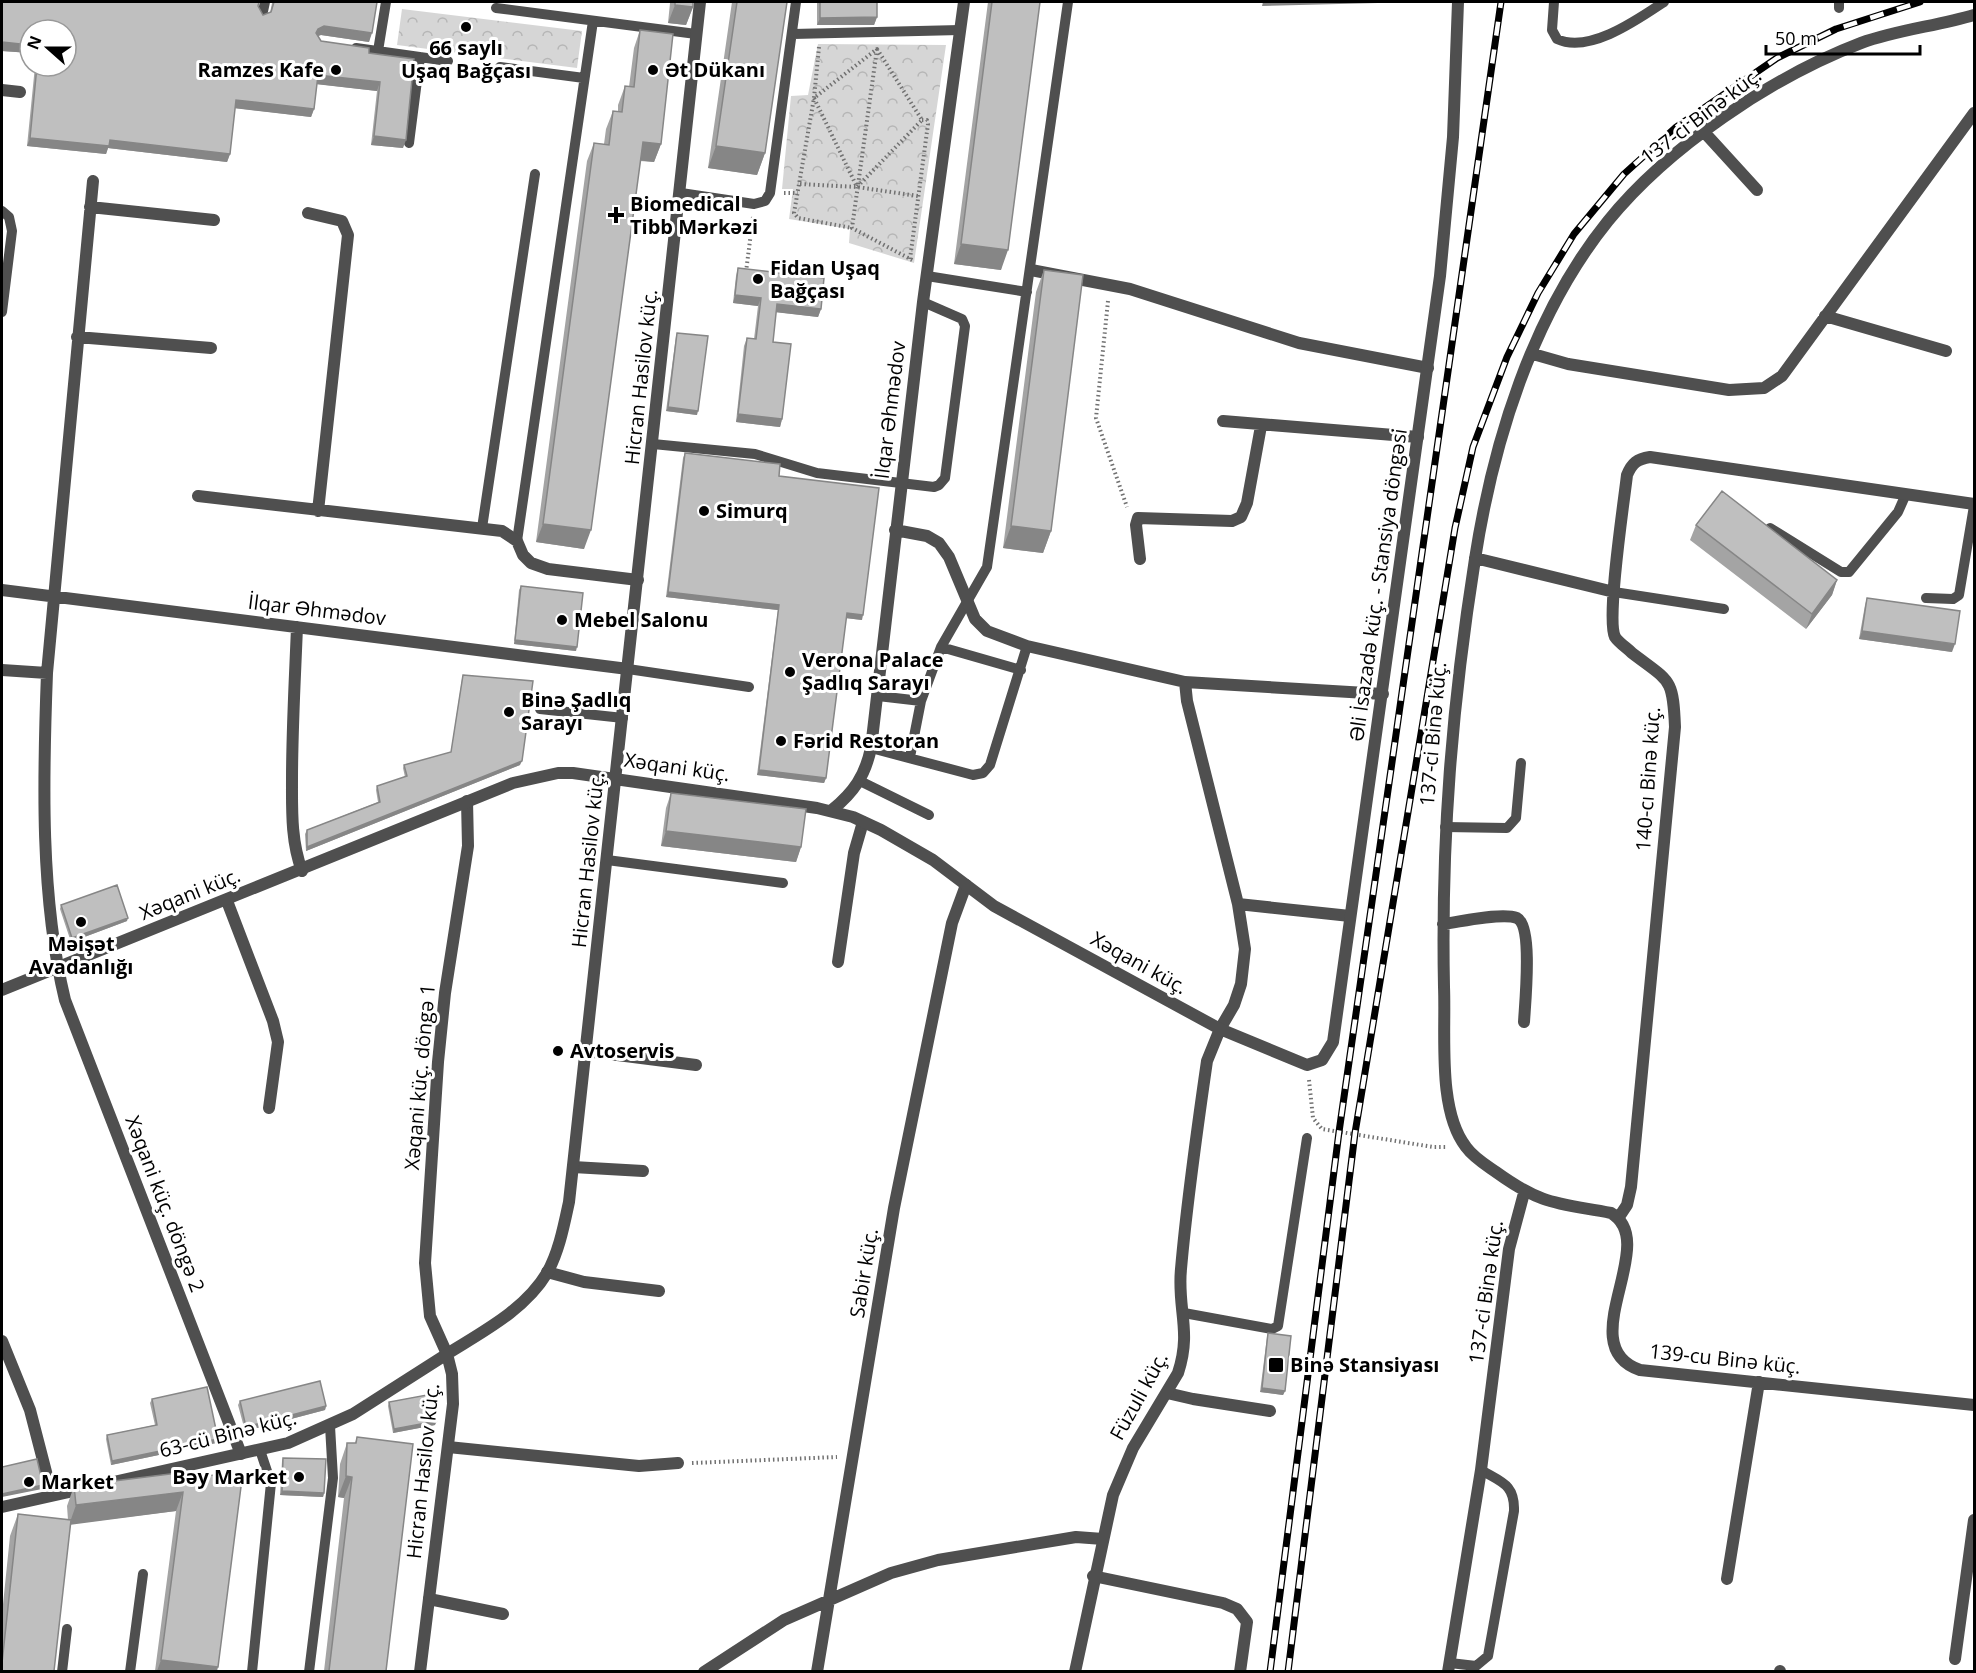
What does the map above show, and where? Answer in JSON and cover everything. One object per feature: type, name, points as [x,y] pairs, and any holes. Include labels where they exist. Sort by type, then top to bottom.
[{"type":"street","name":"Hicran Hasilov küç.","points":[[420,1671],[454,1391],[447,1354],[507,1315],[547,1272],[563,1229],[573,1167],[586,1051],[700,2]]},
{"type":"street","name":"İlqar Əhmədov","points":[[832,810],[850,795],[860,781],[871,748],[923,302],[964,2]]},
{"type":"street","name":"Əli İsazadə küç. - Stansiya döngəsi","points":[[1307,1065],[1322,1060],[1333,1042],[1383,694],[1428,368],[1453,137],[1458,2]]},
{"type":"street","name":"137-ci Binə küç.","points":[[1449,1667],[1481,1470],[1509,1249],[1524,1192],[1465,1147],[1455,1128],[1447,1086],[1443,924],[1445,827],[1454,701],[1475,558],[1493,466],[1505,424],[1568,276],[1610,219],[1644,183],[1705,133],[1772,86],[1814,62],[1865,42],[1974,15]]},
{"type":"street","points":[[2,90],[20,92]]},
{"type":"street","points":[[1533,354],[1568,364],[1729,390],[1764,388],[1782,376],[1974,113]]},
{"type":"street","points":[[1705,133],[1757,190]]},
{"type":"street","name":"Xəqani küç. döngə 2","points":[[93,181],[47,673],[44,741],[50,921],[65,1000],[241,1454]]},
{"type":"street","points":[[90,207],[214,220]]},
{"type":"street","points":[[308,213],[342,221],[348,235],[318,511]]},
{"type":"street","points":[[1031,270],[1110,285],[1299,343],[1428,368]]},
{"type":"street","points":[[1825,316],[1946,351]]},
{"type":"street","points":[[77,337],[211,348]]},
{"type":"street","points":[[1223,421],[1261,426],[1418,437]]},
{"type":"street","points":[[1140,559],[1136,525],[1138,518],[1233,521],[1241,517],[1247,502],[1261,426]]},
{"type":"street","name":"140-cı Binə küç.","points":[[1619,1217],[1627,1205],[1631,1187],[1675,727],[1673,689],[1666,680],[1616,637],[1613,628],[1614,592],[1627,475],[1638,459],[1650,457],[1974,505]]},
{"type":"street","points":[[198,496],[502,531],[517,541],[531,563],[548,569],[638,580]]},
{"type":"street","points":[[896,530],[927,536],[939,543],[949,557],[975,619],[987,631],[1028,646],[1185,682],[1383,694]]},
{"type":"street","points":[[1475,558],[1614,592]]},
{"type":"street","name":"İlqar Əhmədov","points":[[2,590],[628,669]]},
{"type":"street","points":[[297,627],[292,747],[292,832],[294,849],[302,871]]},
{"type":"street","points":[[2,670],[47,673]]},
{"type":"street","name":"Füzuli küç.","points":[[1075,1671],[1113,1495],[1123,1467],[1167,1393],[1183,1359],[1186,1341],[1181,1272],[1207,1061],[1220,1029],[1234,1005],[1245,965],[1245,948],[1238,904],[1187,701],[1185,682]]},
{"type":"street","name":"Xəqani küç.","points":[[2,990],[302,871],[513,783],[558,773],[616,778],[832,810],[863,822],[933,860],[994,906],[1220,1029]]},
{"type":"street","name":"Xəqani küç. döngə 1","points":[[447,1354],[430,1316],[425,1263],[438,1062],[445,993],[468,846],[467,801]]},
{"type":"street","points":[[838,962],[854,853],[863,822]]},
{"type":"street","name":"Sabir küç.","points":[[817,1671],[894,1208],[952,923],[966,885]]},
{"type":"street","points":[[227,901],[273,1021],[278,1042],[269,1108]]},
{"type":"street","points":[[1238,904],[1350,916]]},
{"type":"street","points":[[1443,924],[1502,916],[1517,918],[1524,926],[1527,942],[1524,1022]]},
{"type":"street","points":[[1220,1029],[1307,1065]]},
{"type":"street","points":[[586,1051],[696,1065]]},
{"type":"street","points":[[573,1167],[643,1171]]},
{"type":"street","points":[[1524,1192],[1552,1203],[1611,1213],[1619,1217]]},
{"type":"street","name":"139-cu Binə küç.","points":[[1619,1217],[1626,1233],[1625,1262],[1612,1333],[1613,1346],[1618,1357],[1628,1366],[1640,1370],[1974,1405]]},
{"type":"street","points":[[547,1272],[584,1282],[659,1291]]},
{"type":"street","points":[[2,1341],[30,1410],[52,1495]]},
{"type":"street","name":"63-cü Binə küç.","points":[[2,1508],[288,1443],[330,1426],[447,1354]]},
{"type":"street","points":[[1727,1579],[1759,1382]]},
{"type":"street","points":[[1167,1393],[1192,1400],[1270,1411]]},
{"type":"street","points":[[448,1447],[639,1466],[678,1463]]},
{"type":"street","points":[[1955,1659],[1974,1520]]},
{"type":"street","points":[[704,1671],[784,1620],[891,1573],[938,1560],[1076,1537],[1103,1539]]},
{"type":"street","points":[[1094,1576],[1223,1603],[1237,1609],[1247,1622],[1240,1671]]},
{"type":"street","points":[[429,1599],[503,1614]]},
{"type":"lane","points":[[262,16],[265,2]]},
{"type":"lane","points":[[378,51],[386,2]]},
{"type":"lane","points":[[681,193],[754,204],[765,201],[770,193],[796,2]]},
{"type":"lane","points":[[910,757],[921,701],[941,647],[987,567],[1068,2]]},
{"type":"lane","points":[[1554,2],[1552,30],[1557,39],[1578,45],[1630,25],[1664,2]]},
{"type":"lane","points":[[496,8],[696,34]]},
{"type":"lane","points":[[517,541],[593,21]]},
{"type":"lane","points":[[793,34],[960,30]]},
{"type":"lane","points":[[343,46],[447,61]]},
{"type":"lane","points":[[409,143],[420,57]]},
{"type":"lane","points":[[500,67],[584,78]]},
{"type":"lane","points":[[482,528],[535,174]]},
{"type":"lane","points":[[2,211],[9,217],[12,231],[2,312]]},
{"type":"lane","points":[[927,273],[1028,292]]},
{"type":"lane","points":[[653,444],[755,454],[817,473],[934,487],[939,485],[945,478],[965,326],[962,319],[923,302]]},
{"type":"lane","points":[[1770,528],[1841,572],[1849,572],[1898,512],[1906,494]]},
{"type":"lane","points":[[1926,598],[1953,599],[1959,595],[1974,505]]},
{"type":"lane","points":[[1614,592],[1724,609]]},
{"type":"lane","points":[[586,619],[633,624]]},
{"type":"lane","points":[[871,748],[973,775],[983,773],[990,765],[1028,646]]},
{"type":"lane","points":[[941,647],[1021,670]]},
{"type":"lane","points":[[628,669],[749,687]]},
{"type":"lane","points":[[878,696],[921,701]]},
{"type":"lane","points":[[540,709],[623,718]]},
{"type":"lane","points":[[1445,827],[1507,828],[1516,818],[1521,763]]},
{"type":"lane","points":[[860,781],[929,814]]},
{"type":"lane","points":[[607,860],[783,884]]},
{"type":"lane","points":[[1184,1313],[1272,1329],[1278,1326],[1307,1138]]},
{"type":"lane","points":[[309,1671],[333,1478],[330,1426]]},
{"type":"lane","points":[[252,1671],[271,1483],[260,1450]]},
{"type":"lane","points":[[1449,1667],[1476,1666],[1488,1656],[1514,1511],[1514,1497],[1511,1490],[1481,1470]]},
{"type":"lane","points":[[130,1671],[143,1574]]},
{"type":"lane","points":[[62,1671],[67,1629]]},
{"type":"path","points":[[852,228],[880,32]]},
{"type":"path","points":[[821,34],[814,98],[795,216],[852,228],[910,259],[927,273]]},
{"type":"path","points":[[814,98],[877,49]]},
{"type":"path","points":[[877,49],[922,120],[927,120],[928,124],[910,259]]},
{"type":"path","points":[[814,98],[857,188]]},
{"type":"path","points":[[857,188],[922,120]]},
{"type":"path","points":[[800,184],[918,196]]},
{"type":"path","points":[[745,277],[754,204]]},
{"type":"path","points":[[1110,285],[1096,418],[1128,510],[1138,518]]},
{"type":"path","points":[[1307,1065],[1313,1118],[1322,1129],[1433,1147],[1465,1147]]},
{"type":"path","points":[[678,1463],[853,1456]]},
{"type":"green space","points":[[402,9],[582,31],[577,68],[397,45]]},
{"type":"green space","points":[[818,44],[946,45],[914,263],[849,243],[850,229],[789,219],[793,189],[782,189],[791,96],[808,95]]},
{"type":"building","points":[[2,2],[259,2],[258,6],[263,15],[271,12],[274,2],[377,2],[372,33],[324,26],[316,33],[321,41],[369,48],[369,53],[414,59],[406,140],[374,136],[380,82],[318,75],[314,109],[236,100],[230,154],[110,140],[109,146],[30,138],[36,78],[78,78],[78,18],[18,18],[18,44],[2,42]]},
{"type":"building","points":[[675,2],[693,2],[693,7],[675,5]]},
{"type":"building","points":[[737,2],[787,2],[765,153],[716,146]]},
{"type":"building","points":[[820,2],[877,2],[877,17],[820,18]]},
{"type":"building","points":[[992,2],[1040,2],[1008,250],[961,244]]},
{"type":"building","points":[[640,30],[673,34],[661,144],[643,142],[591,530],[543,524],[594,143],[609,145],[613,111],[622,112],[625,86],[634,87]]},
{"type":"building","points":[[738,268],[824,278],[821,309],[777,304],[773,342],[791,344],[782,419],[738,414],[747,338],[756,339],[761,298],[735,295]]},
{"type":"building","points":[[1044,270],[1083,275],[1051,531],[1011,526]]},
{"type":"building","points":[[677,333],[708,336],[698,411],[668,407]]},
{"type":"building","points":[[685,453],[780,464],[779,476],[879,488],[863,615],[847,613],[826,778],[759,770],[779,605],[668,592]]},
{"type":"building","points":[[1722,491],[1837,580],[1812,614],[1696,525]]},
{"type":"building","points":[[521,586],[583,593],[577,647],[515,640]]},
{"type":"building","points":[[1867,598],[1960,611],[1955,644],[1862,631]]},
{"type":"building","points":[[463,675],[533,681],[522,761],[307,847],[307,830],[380,802],[377,786],[407,776],[404,765],[451,752]]},
{"type":"building","points":[[671,793],[806,809],[801,847],[666,831]]},
{"type":"building","points":[[117,885],[128,918],[72,938],[61,905]]},
{"type":"building","points":[[1268,1333],[1291,1336],[1285,1391],[1262,1388]]},
{"type":"building","points":[[320,1381],[326,1406],[246,1427],[240,1401]]},
{"type":"building","points":[[207,1387],[218,1439],[112,1461],[107,1435],[157,1425],[152,1399]]},
{"type":"building","points":[[432,1394],[437,1421],[394,1429],[389,1402]]},
{"type":"building","points":[[357,1437],[413,1444],[386,1671],[329,1671],[352,1477],[346,1476],[347,1443],[356,1443]]},
{"type":"building","points":[[283,1458],[326,1459],[324,1493],[282,1491]]},
{"type":"building","points":[[37,1459],[43,1485],[2,1494],[2,1467]]},
{"type":"building","points":[[186,1472],[242,1479],[218,1667],[161,1660],[183,1492],[76,1505],[74,1486]]},
{"type":"building","points":[[18,1514],[71,1520],[54,1671],[2,1671]]},
{"type":"railway","points":[[1270,1672],[1339,1132],[1501,2]]},
{"type":"railway","points":[[1288,1672],[1355,1133],[1455,528],[1473,447],[1507,357],[1538,293],[1574,234],[1624,174],[1675,128],[1777,58],[1836,29],[1920,2]]},
{"type":"place","name":"66 saylı Uşaq Bağçası","points":[[466,27]]},
{"type":"place","name":"Ramzes Kafe","points":[[336,70]]},
{"type":"place","name":"Ət Dükanı","points":[[653,70]]},
{"type":"place","name":"Biomedical Tibb Mərkəzi","points":[[616,215]]},
{"type":"place","name":"Fidan Uşaq Bağçası","points":[[758,279]]},
{"type":"place","name":"Simurq","points":[[704,511]]},
{"type":"place","name":"Mebel Salonu","points":[[562,620]]},
{"type":"place","name":"Verona Palace Şadlıq Sarayı","points":[[790,672]]},
{"type":"place","name":"Binə Şadlıq Sarayı","points":[[509,712]]},
{"type":"place","name":"Fərid Restoran","points":[[781,741]]},
{"type":"place","name":"Məişət Avadanlığı","points":[[81,922]]},
{"type":"place","name":"Avtoservis","points":[[558,1051]]},
{"type":"place","name":"Binǝ Stansiyası","points":[[1276,1365]]},
{"type":"place","name":"Bəy Market","points":[[299,1477]]},
{"type":"place","name":"Market","points":[[29,1482]]}]
